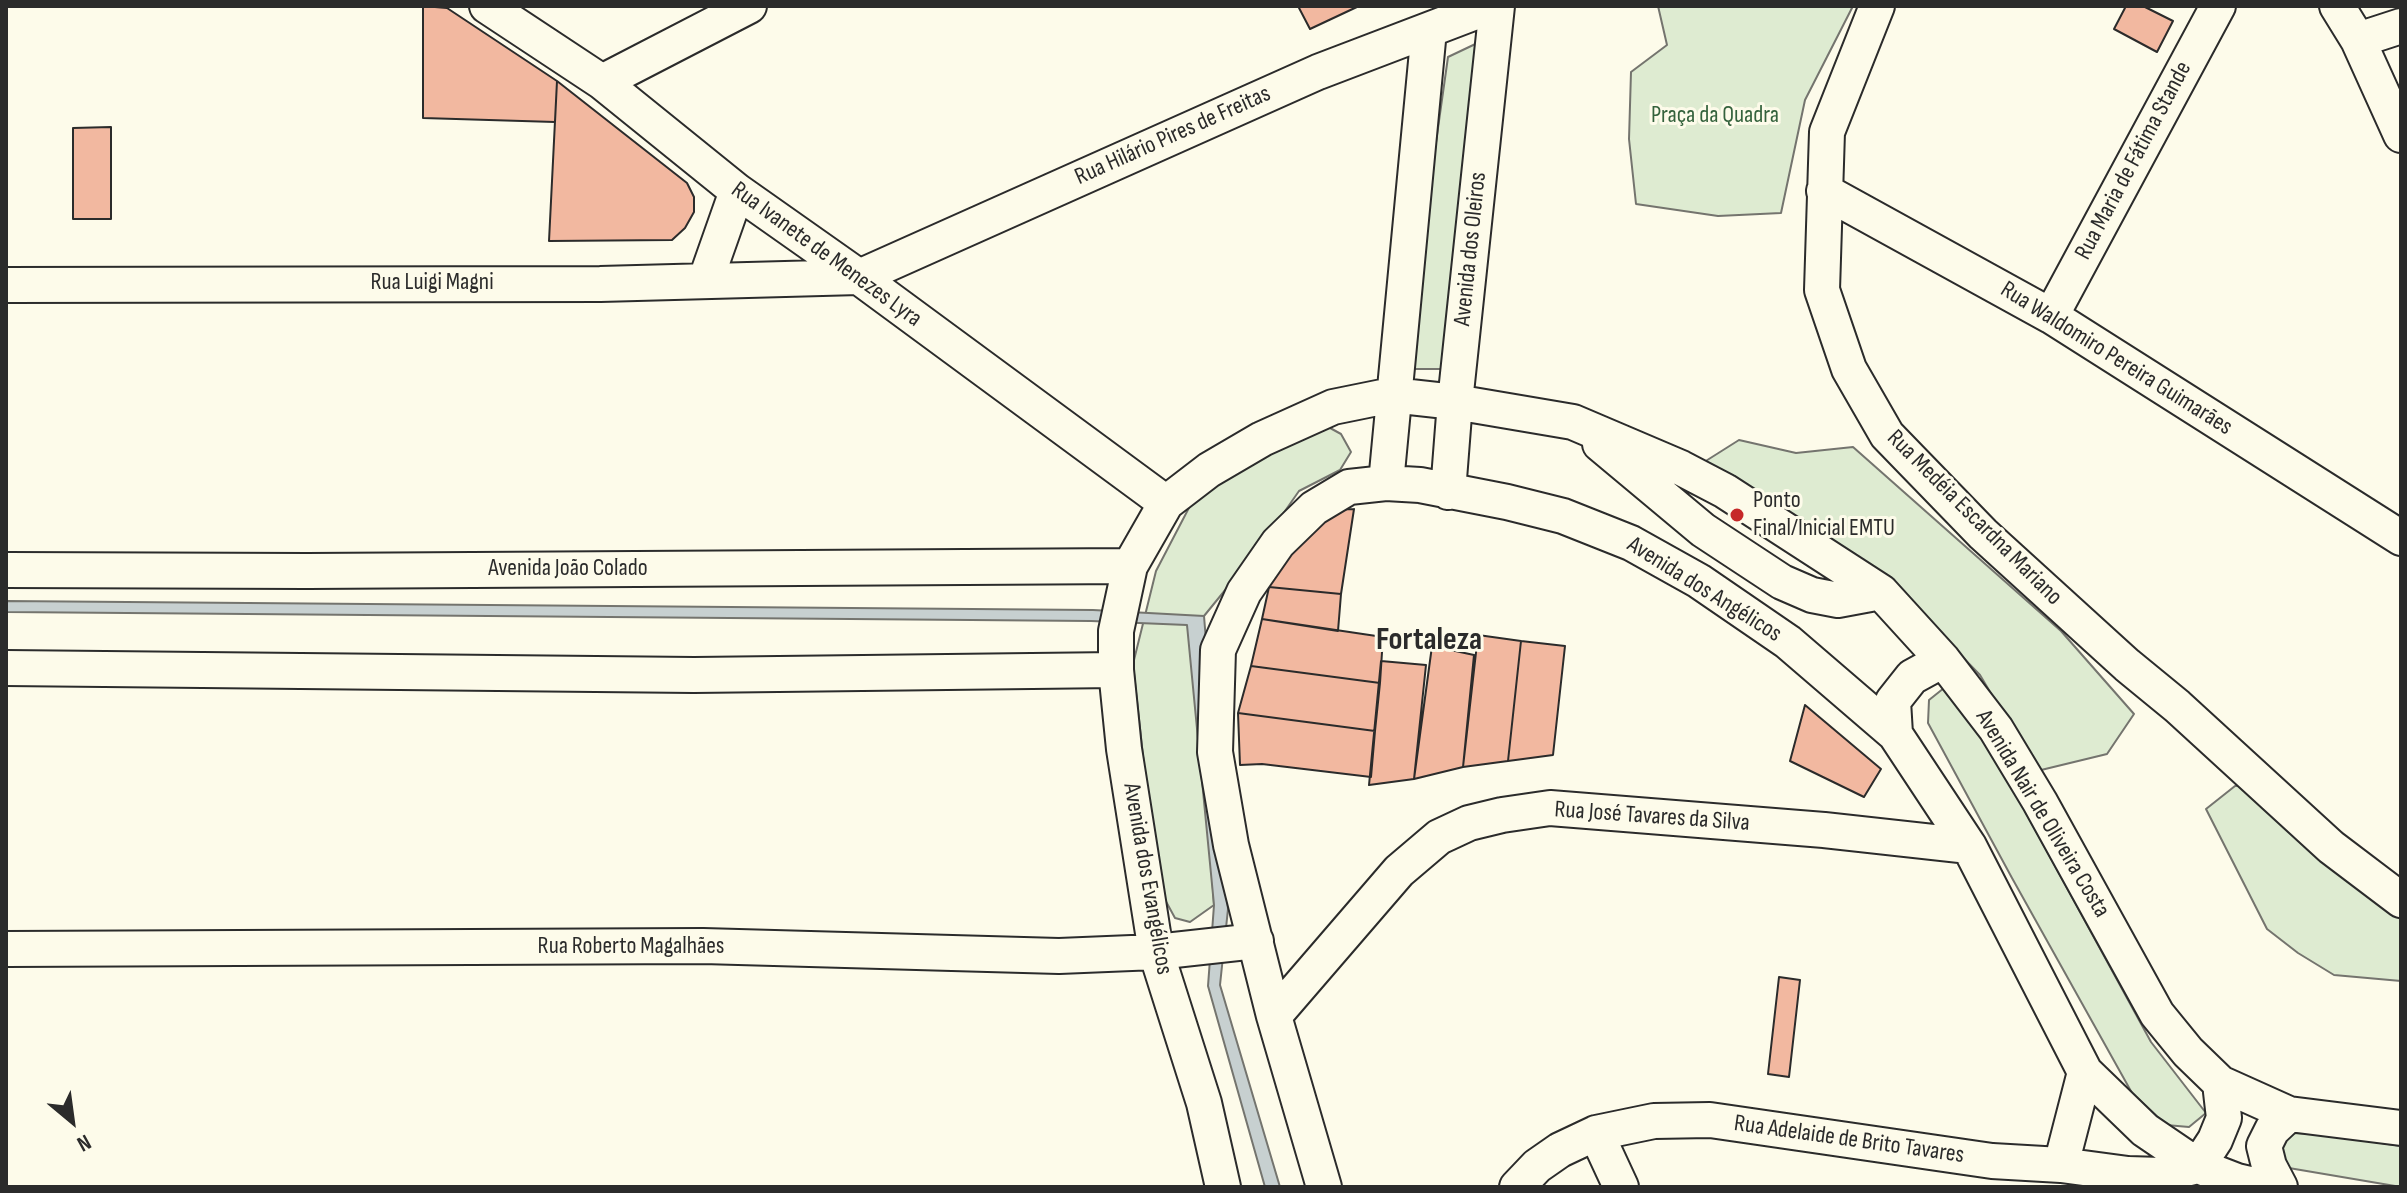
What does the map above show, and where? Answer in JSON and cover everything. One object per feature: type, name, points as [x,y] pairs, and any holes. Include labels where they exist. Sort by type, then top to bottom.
[{"type":"street","name":"Rua Ivanete de Menezes Lyra","points":[[487,6],[602,82],[737,191],[1166,503]]},
{"type":"street","points":[[602,82],[749,6]]},
{"type":"street","name":"Rua Hilário Pires de Freitas","points":[[859,277],[1318,72],[1494,6]]},
{"type":"street","name":"Avenida dos Oleiros","points":[[1448,492],[1494,6]]},
{"type":"street","name":"Rua Medéia Escardna Mariano","points":[[1877,6],[1827,132],[1822,290],[1849,369],[1887,435],[1983,534],[2115,655],[2177,706],[2331,847],[2401,900]]},
{"type":"street","name":"Rua Maria de Fátima Stande","points":[[2051,316],[2218,6]]},
{"type":"street","points":[[2337,6],[2358,40],[2401,135]]},
{"type":"street","points":[[2358,40],[2401,26]]},
{"type":"street","points":[[1386,483],[1429,30]]},
{"type":"street","points":[[706,279],[737,191]]},
{"type":"street","name":"Rua Waldomiro Pereira Guimarães","points":[[1824,191],[2051,316],[2401,538]]},
{"type":"street","name":"Rua Luigi Magni","points":[[6,285],[600,284],[859,277]]},
{"type":"street","name":"Avenida Nair de Oliveira Costa","points":[[1130,566],[1166,503],[1209,470],[1262,439],[1333,407],[1392,395],[1573,422],[1681,468],[1725,491],[1881,592],[1943,660],[1996,729],[2157,1014],[2188,1052],[2220,1083],[2289,1114],[2401,1128]]},
{"type":"street","points":[[1573,422],[1703,530],[1782,582],[1812,595],[1838,600],[1881,592]]},
{"type":"street","name":"Avenida dos Angélicos","points":[[1324,1187],[1274,1016],[1231,845],[1215,752],[1218,650],[1244,592],[1278,543],[1314,508],[1349,487],[1386,483],[1420,485],[1563,516],[1631,543],[1699,581],[1788,642],[1895,734],[1969,846]]},
{"type":"street","name":"Avenida João Colado","points":[[6,570],[1130,566]]},
{"type":"street","name":"Avenida dos Evangélicos","points":[[1130,566],[1116,631],[1116,670],[1124,749],[1156,952],[1204,1103],[1223,1187]]},
{"type":"street","points":[[1895,734],[1893,701],[1912,677],[1943,660]]},
{"type":"street","points":[[6,668],[694,675],[1116,670]]},
{"type":"street","name":"Rua José Tavares da Silva","points":[[1274,1016],[1399,871],[1439,837],[1469,823],[1550,808],[1824,830],[1969,846]]},
{"type":"street","points":[[1969,846],[2085,1072],[2145,1130],[2198,1166],[2263,1187]]},
{"type":"street","name":"Rua Roberto Magalhães","points":[[6,949],[703,946],[1059,956],[1156,952],[1256,941]]},
{"type":"street","points":[[2061,1165],[2085,1072]]},
{"type":"street","points":[[2198,1166],[2215,1140],[2224,1118],[2220,1083]]},
{"type":"street","points":[[2280,1187],[2269,1166],[2264,1146],[2272,1130],[2289,1114]]},
{"type":"street","name":"Rua Adelaide de Brito Tavares","points":[[1517,1187],[1537,1166],[1560,1150],[1596,1133],[1654,1121],[1710,1120],[1992,1161],[2061,1165],[2128,1174],[2161,1175],[2198,1166]]},
{"type":"street","points":[[1596,1133],[1621,1187]]},
{"type":"green space","name":"Praça da Quadra","points":[[1658,6],[1853,6],[1805,100],[1781,213],[1718,216],[1636,204],[1629,139],[1631,72],[1667,45]]},
{"type":"green space","points":[[1488,38],[1446,369],[1404,369],[1448,57]]},
{"type":"green space","points":[[1321,423],[1341,434],[1351,452],[1340,470],[1299,491],[1257,551],[1204,616],[1203,740],[1214,905],[1190,922],[1175,918],[1157,885],[1133,664],[1156,571],[1192,502],[1269,450]]},
{"type":"green space","points":[[1739,440],[1796,453],[1853,447],[2061,631],[2134,714],[2107,754],[2037,771],[1980,675],[1910,603],[1701,464]]},
{"type":"green space","points":[[1944,688],[1971,712],[2151,1042],[2206,1113],[2189,1127],[2166,1125],[2132,1093],[2012,878],[1928,723],[1929,700]]},
{"type":"green space","points":[[2263,785],[2401,900],[2401,981],[2334,975],[2267,929],[2206,809],[2235,786]]},
{"type":"green space","points":[[2289,1133],[2322,1134],[2401,1146],[2401,1187],[2283,1167],[2280,1150]]},
{"type":"shaded area","points":[[6,601],[1093,610],[1204,616],[1228,909],[1220,985],[1280,1187],[1265,1187],[1208,986],[1214,905],[1187,625],[1091,621],[6,612]]},
{"type":"building","points":[[423,6],[447,8],[557,81],[555,122],[423,118]]},
{"type":"building","points":[[1298,6],[1359,6],[1310,29]]},
{"type":"building","points":[[2126,6],[2143,6],[2173,21],[2157,52],[2114,29]]},
{"type":"building","points":[[557,81],[687,183],[694,197],[694,212],[685,228],[672,240],[549,241]]},
{"type":"building","points":[[111,127],[111,219],[73,219],[73,128]]},
{"type":"building","points":[[1354,509],[1341,594],[1269,587],[1275,569],[1324,510]]},
{"type":"building","points":[[1269,587],[1341,594],[1338,631],[1262,619]]},
{"type":"building","points":[[1262,619],[1383,637],[1380,683],[1251,666]]},
{"type":"building","points":[[1478,635],[1521,641],[1508,761],[1463,767]]},
{"type":"building","points":[[1521,641],[1565,646],[1553,755],[1508,761]]},
{"type":"building","points":[[1432,646],[1474,655],[1463,767],[1414,779]]},
{"type":"building","points":[[1381,661],[1426,665],[1414,779],[1369,785]]},
{"type":"building","points":[[1251,666],[1380,683],[1375,731],[1238,713]]},
{"type":"building","points":[[1805,705],[1881,769],[1864,797],[1790,761]]},
{"type":"building","points":[[1238,713],[1375,731],[1371,777],[1262,764],[1240,765]]},
{"type":"building","points":[[1779,977],[1800,980],[1789,1077],[1768,1074]]},
{"type":"place","name":"Ponto Final/Inicial EMTU","points":[[1737,515]]},
{"type":"district","name":"Fortaleza","points":[[1429,641]]}]
